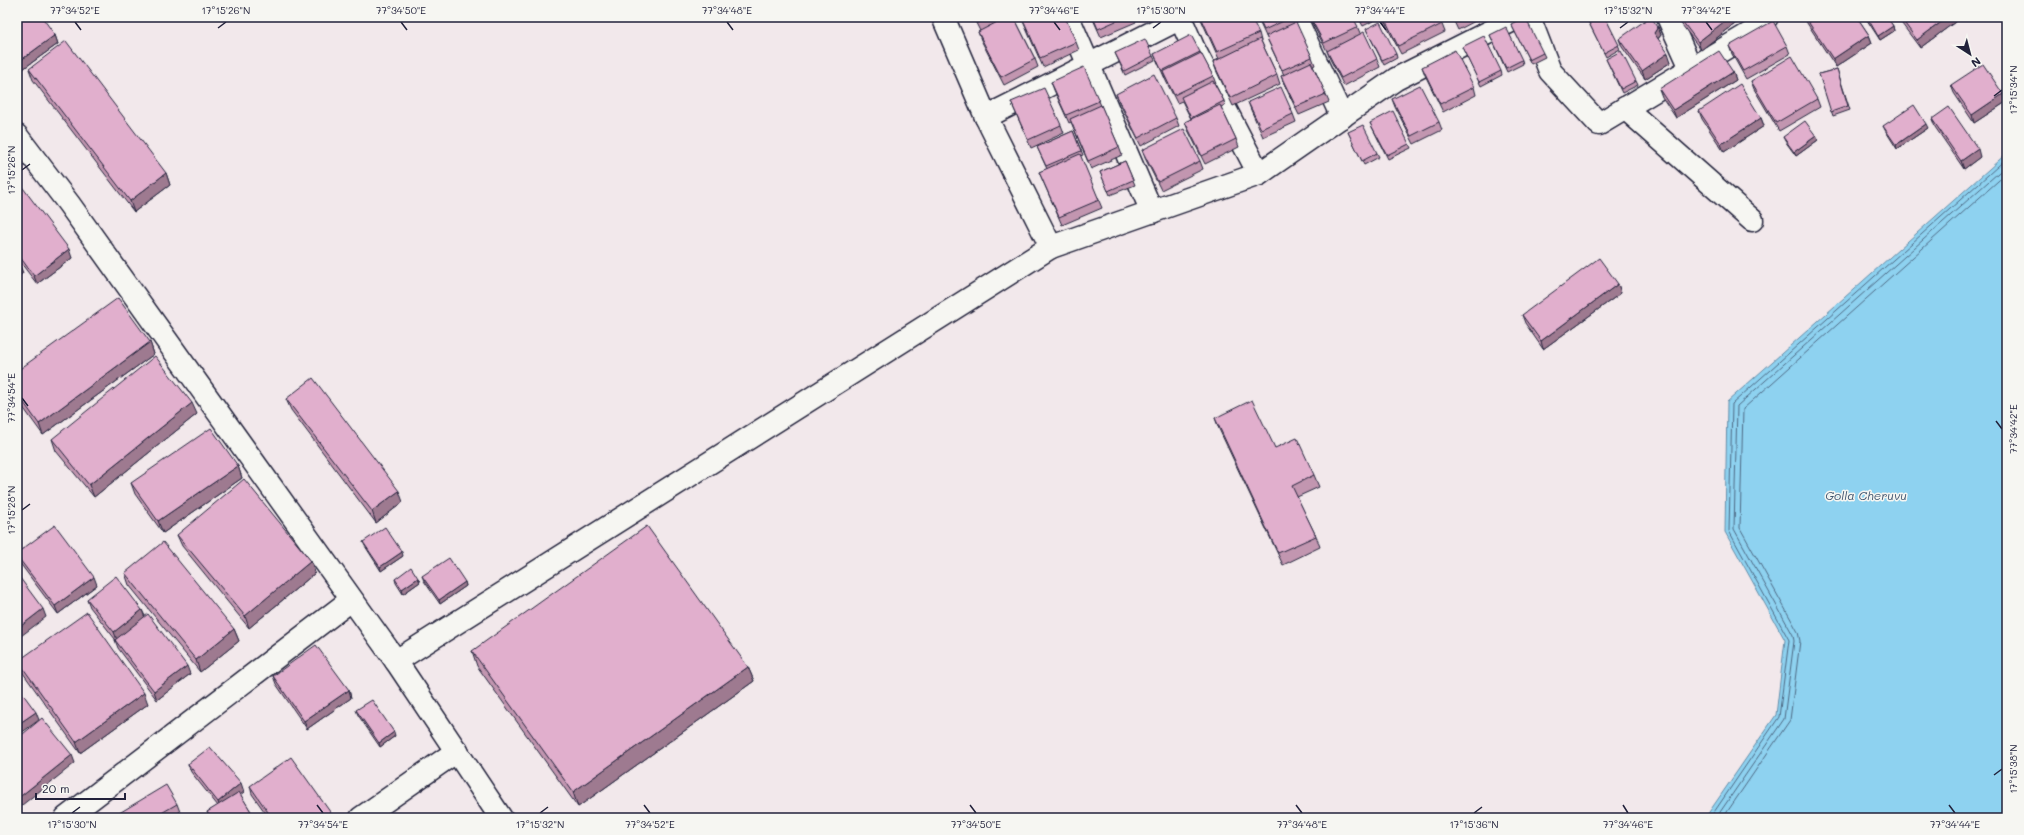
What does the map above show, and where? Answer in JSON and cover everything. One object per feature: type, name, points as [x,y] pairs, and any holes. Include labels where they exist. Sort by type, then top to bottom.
[{"type":"street","points":[[943,17],[986,117],[1052,247]]},
{"type":"street","points":[[1068,17],[1152,212]]},
{"type":"street","points":[[986,117],[1181,17],[1193,47],[1259,174]]},
{"type":"street","points":[[1296,17],[1342,116]]},
{"type":"street","points":[[396,662],[1052,247],[1259,174],[1396,78],[1519,17]]},
{"type":"street","points":[[1529,17],[1550,71],[1599,124],[1759,28],[1767,17]]},
{"type":"street","points":[[1668,17],[1692,68]]},
{"type":"street","points":[[1625,108],[1752,220]]},
{"type":"street","points":[[17,136],[69,204],[396,662],[501,818]]},
{"type":"street","points":[[66,818],[351,600]]},
{"type":"street","points":[[361,818],[457,752]]},
{"type":"water","name":"Golla Cheruvu","points":[[2007,153],[2007,818],[1705,818],[1776,715],[1785,640],[1725,532],[1727,402]]},
{"type":"building","points":[[42,17],[55,35],[17,63],[17,18]]},
{"type":"building","points":[[974,17],[991,17],[977,23]]},
{"type":"building","points":[[1007,17],[1014,17],[1035,59],[1001,77],[978,32]]},
{"type":"building","points":[[1022,17],[1065,17],[1076,42],[1040,58]]},
{"type":"building","points":[[1093,17],[1125,17],[1098,29]]},
{"type":"building","points":[[1201,17],[1251,17],[1259,33],[1217,52]]},
{"type":"building","points":[[1258,17],[1292,17],[1264,30]]},
{"type":"building","points":[[1310,17],[1353,17],[1358,27],[1324,43]]},
{"type":"building","points":[[1359,17],[1371,17],[1361,22]]},
{"type":"building","points":[[1384,17],[1439,17],[1442,24],[1398,46]]},
{"type":"building","points":[[1453,17],[1465,17],[1455,22]]},
{"type":"building","points":[[1524,17],[1543,53],[1529,60],[1511,24]]},
{"type":"building","points":[[1600,17],[1605,17],[1619,45],[1604,53],[1589,23]]},
{"type":"building","points":[[1650,17],[1658,27],[1654,33],[1668,53],[1642,71],[1619,39]]},
{"type":"building","points":[[1679,17],[1730,17],[1698,42]]},
{"type":"building","points":[[1805,17],[1857,17],[1869,35],[1833,59]]},
{"type":"building","points":[[1867,17],[1887,17],[1893,26],[1878,36]]},
{"type":"building","points":[[1900,17],[1948,17],[1917,40]]},
{"type":"building","points":[[1773,21],[1787,46],[1743,71],[1729,46]]},
{"type":"building","points":[[1296,22],[1312,57],[1282,70],[1266,36]]},
{"type":"building","points":[[1380,22],[1396,54],[1382,60],[1366,29]]},
{"type":"building","points":[[1506,27],[1522,60],[1506,68],[1490,35]]},
{"type":"building","points":[[1364,32],[1377,59],[1341,78],[1327,51]]},
{"type":"building","points":[[1191,35],[1200,52],[1162,71],[1154,54]]},
{"type":"building","points":[[1484,36],[1501,71],[1479,82],[1462,47]]},
{"type":"building","points":[[1145,39],[1153,56],[1124,71],[1115,53]]},
{"type":"building","points":[[1260,39],[1277,75],[1230,98],[1213,62]]},
{"type":"building","points":[[66,41],[166,173],[130,201],[29,69]]},
{"type":"building","points":[[1455,50],[1474,87],[1440,104],[1422,67]]},
{"type":"building","points":[[1621,51],[1636,81],[1621,89],[1606,59]]},
{"type":"building","points":[[1719,51],[1733,72],[1673,110],[1659,89]]},
{"type":"building","points":[[1201,53],[1213,76],[1174,95],[1163,72]]},
{"type":"building","points":[[1792,56],[1817,99],[1776,123],[1751,81]]},
{"type":"building","points":[[1311,62],[1326,94],[1296,107],[1281,76]]},
{"type":"building","points":[[1983,64],[2003,94],[1972,115],[1951,85]]},
{"type":"building","points":[[1084,67],[1099,101],[1066,115],[1051,82]]},
{"type":"building","points":[[1837,69],[1848,106],[1831,112],[1819,74]]},
{"type":"building","points":[[1154,74],[1176,118],[1138,138],[1116,94]]},
{"type":"building","points":[[1213,81],[1224,101],[1191,118],[1181,97]]},
{"type":"building","points":[[1740,84],[1761,118],[1721,144],[1699,111]]},
{"type":"building","points":[[1420,85],[1439,122],[1411,136],[1392,99]]},
{"type":"building","points":[[1281,87],[1293,114],[1261,129],[1248,102]]},
{"type":"building","points":[[1044,88],[1061,125],[1028,140],[1011,102]]},
{"type":"building","points":[[1101,105],[1119,147],[1088,161],[1070,119]]},
{"type":"building","points":[[1220,105],[1236,139],[1202,156],[1185,122]]},
{"type":"building","points":[[1914,105],[1926,124],[1896,145],[1883,126]]},
{"type":"building","points":[[1949,107],[1978,149],[1961,161],[1932,119]]},
{"type":"building","points":[[1393,111],[1409,144],[1387,155],[1370,123]]},
{"type":"building","points":[[1805,121],[1816,136],[1794,152],[1783,137]]},
{"type":"building","points":[[1363,125],[1377,153],[1362,161],[1348,132]]},
{"type":"building","points":[[1184,129],[1200,161],[1158,182],[1142,150]]},
{"type":"building","points":[[1073,131],[1081,151],[1046,166],[1037,147]]},
{"type":"building","points":[[1080,154],[1099,200],[1059,217],[1039,172]]},
{"type":"building","points":[[1125,161],[1133,180],[1108,191],[1100,172]]},
{"type":"building","points":[[17,180],[69,249],[34,276],[17,253]]},
{"type":"building","points":[[1599,258],[1618,284],[1541,341],[1522,315]]},
{"type":"building","points":[[118,298],[150,342],[39,424],[17,393],[17,371]]},
{"type":"building","points":[[155,356],[192,403],[89,485],[52,439]]},
{"type":"building","points":[[313,378],[399,491],[372,511],[286,399]]},
{"type":"building","points":[[1252,400],[1275,448],[1297,438],[1314,475],[1292,486],[1316,536],[1278,553],[1215,418]]},
{"type":"building","points":[[211,428],[238,466],[158,521],[131,483]]},
{"type":"building","points":[[244,479],[311,561],[245,616],[177,535]]},
{"type":"building","points":[[55,525],[94,577],[55,606],[17,556],[17,553]]},
{"type":"building","points":[[647,526],[748,667],[573,792],[472,651]]},
{"type":"building","points":[[385,527],[402,552],[380,567],[363,542]]},
{"type":"building","points":[[163,542],[234,629],[196,660],[125,573]]},
{"type":"building","points":[[449,558],[465,582],[439,600],[422,576]]},
{"type":"building","points":[[411,567],[418,578],[402,589],[395,579]]},
{"type":"building","points":[[17,574],[43,609],[17,629]]},
{"type":"building","points":[[116,576],[142,610],[114,632],[87,599]]},
{"type":"building","points":[[87,612],[144,693],[76,742],[18,661]]},
{"type":"building","points":[[148,614],[187,666],[154,691],[115,640]]},
{"type":"building","points":[[316,645],[349,690],[304,721],[273,676]]},
{"type":"building","points":[[17,686],[36,712],[17,725]]},
{"type":"building","points":[[372,700],[394,732],[379,743],[356,710]]},
{"type":"building","points":[[42,718],[72,755],[17,799],[17,739]]},
{"type":"building","points":[[210,747],[241,783],[218,802],[188,764]]},
{"type":"building","points":[[291,757],[333,816],[331,818],[272,818],[250,786]]},
{"type":"building","points":[[166,785],[177,804],[153,818],[117,818],[116,815]]},
{"type":"building","points":[[239,792],[255,818],[211,818],[207,812]]}]
